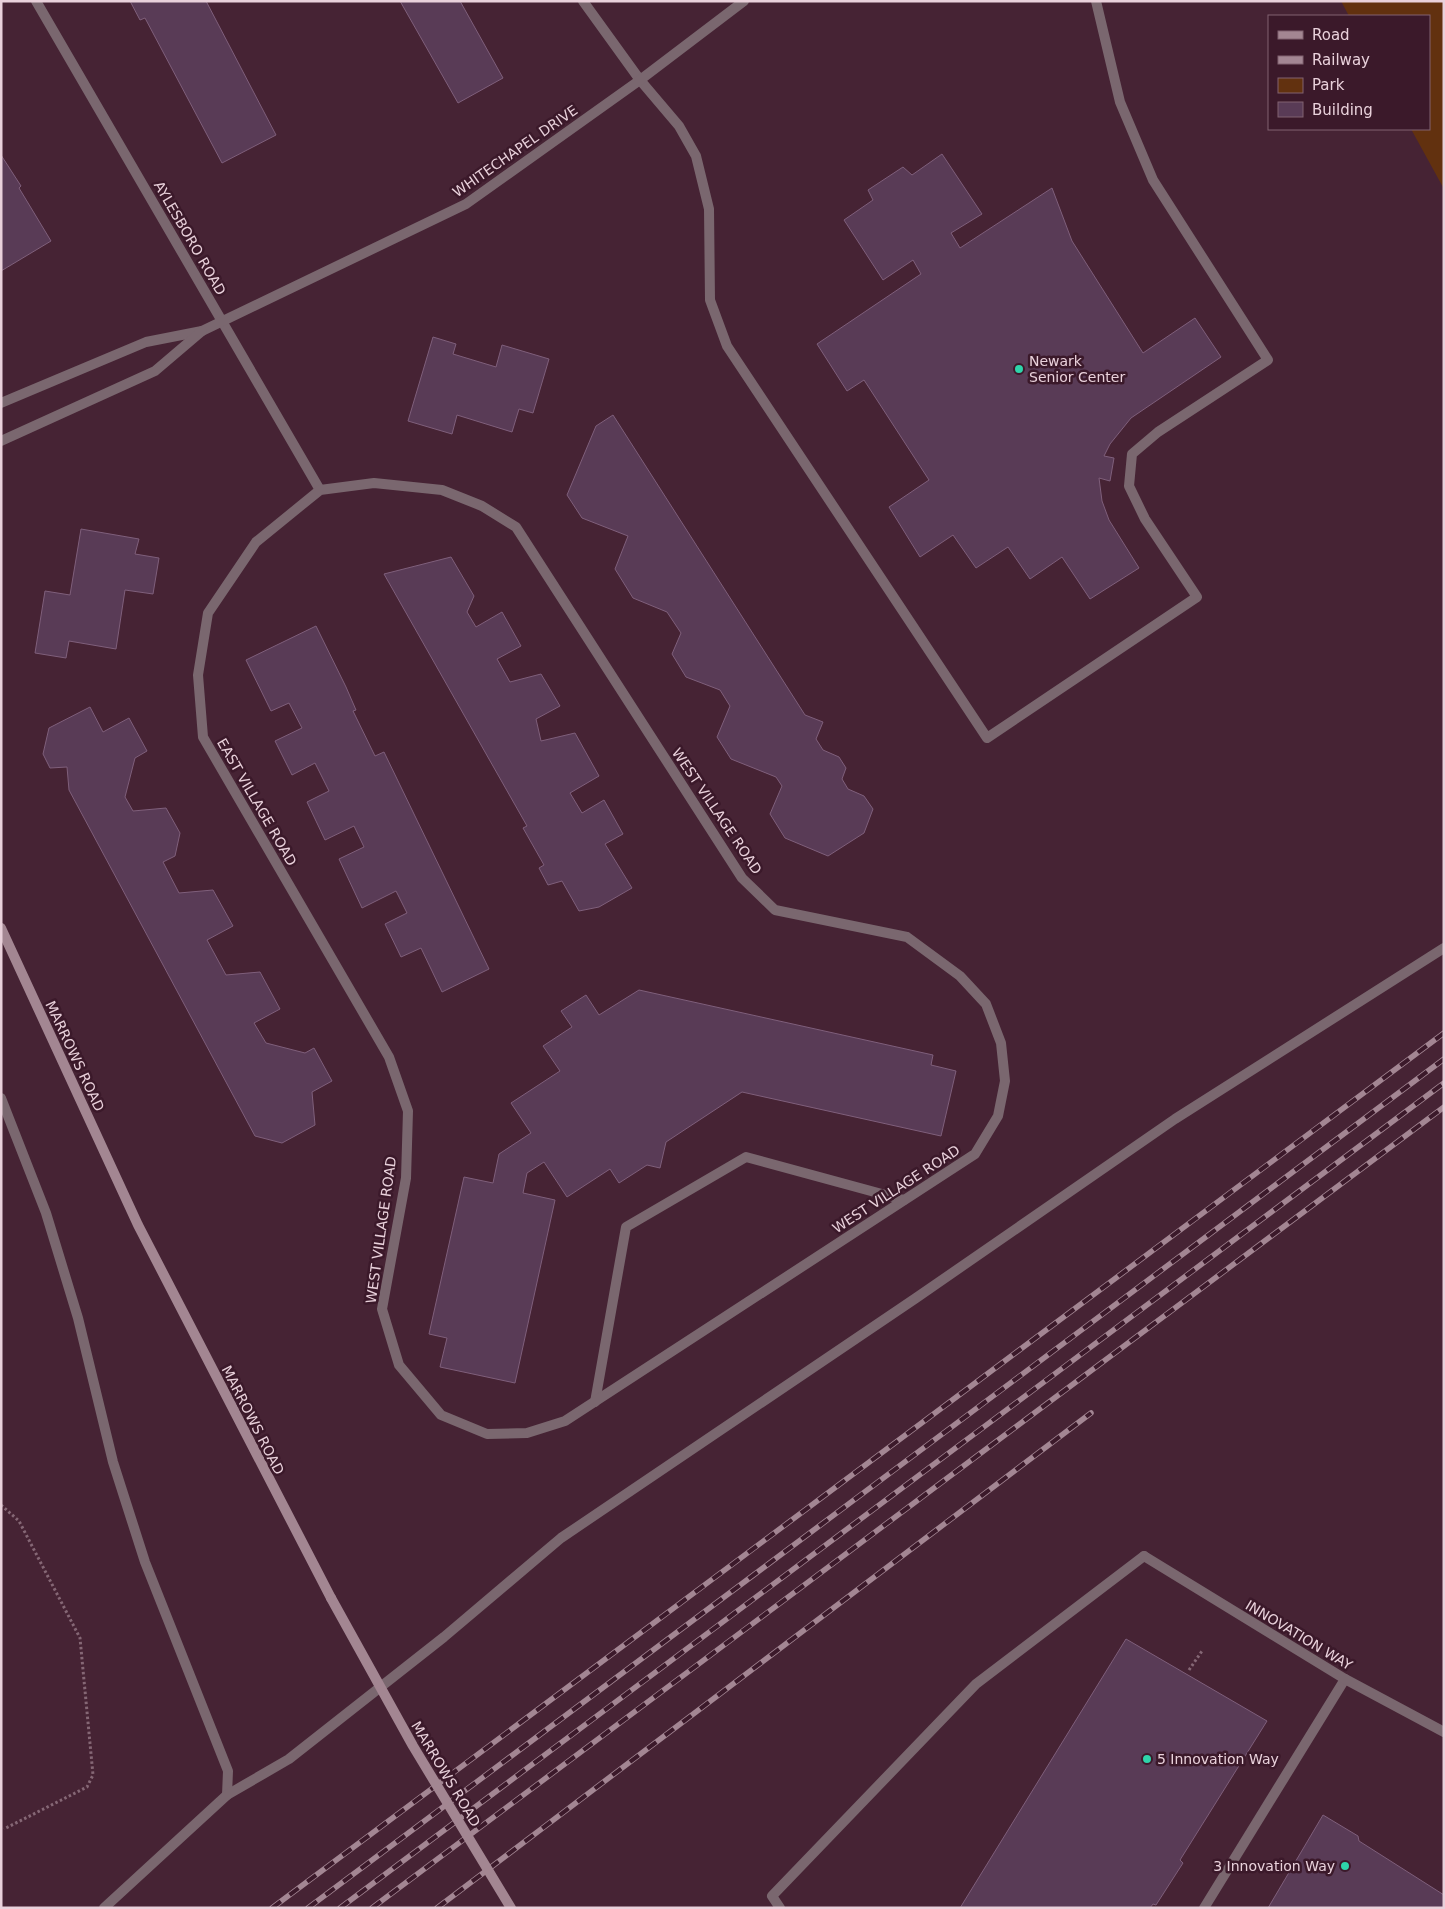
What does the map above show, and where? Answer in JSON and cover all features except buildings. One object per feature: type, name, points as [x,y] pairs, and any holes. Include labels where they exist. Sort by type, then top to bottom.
[{"type":"street","name":"AYLESBORO ROAD","points":[[36,1],[320,490]]},
{"type":"street","points":[[583,1],[640,80],[679,126],[696,156],[709,209],[710,300],[727,346],[987,738],[1197,597],[1145,519],[1129,486],[1132,454],[1158,432],[1268,360],[1153,180],[1120,102],[1096,1]]},
{"type":"street","name":"WHITECHAPEL DRIVE","points":[[1,403],[146,342],[202,331],[466,204],[640,80],[744,1]]},
{"type":"street","name":"WHITECHAPEL DRIVE","points":[[1,440],[155,371],[202,331]]},
{"type":"street","name":"WEST VILLAGE ROAD","points":[[320,490],[374,483],[442,490],[482,506],[516,527],[742,878],[775,910],[907,937],[960,976],[986,1004],[1002,1043],[1005,1081],[998,1116],[975,1154],[565,1421],[527,1433],[487,1434],[441,1415],[400,1365],[382,1309],[406,1178],[408,1111],[389,1057]]},
{"type":"street","name":"EAST VILLAGE ROAD","points":[[320,490],[256,542],[208,613],[198,675],[203,737],[389,1057]]},
{"type":"street","name":"MARROWS ROAD","points":[[1,928],[138,1225],[330,1598],[413,1746],[511,1908]]},
{"type":"street","points":[[104,1908],[227,1795],[289,1759],[444,1637],[561,1538],[916,1298],[1175,1119],[1444,948]]},
{"type":"street","points":[[1,1098],[46,1214],[78,1318],[113,1462],[145,1562],[228,1771],[227,1795]]},
{"type":"street","points":[[595,1402],[626,1227],[746,1157],[904,1200]]},
{"type":"street","name":"INNOVATION WAY","points":[[780,1908],[772,1896],[976,1684],[1144,1556],[1346,1679],[1444,1732]]},
{"type":"street","points":[[1204,1908],[1346,1679]]},
{"type":"path","points":[[1,1505],[19,1521],[80,1638],[93,1775],[88,1787],[4,1829]]},
{"type":"path","points":[[1189,1670],[1202,1651]]},
{"type":"green space","points":[[1341,1],[1444,1],[1444,189],[1412,130],[1430,130],[1430,15],[1348,15]]},
{"type":"railway","points":[[272,1908],[1444,1033]]},
{"type":"railway","points":[[308,1908],[1444,1059]]},
{"type":"railway","points":[[340,1908],[1444,1083]]},
{"type":"railway","points":[[372,1908],[1444,1107]]},
{"type":"railway","points":[[437,1908],[1091,1413]]},
{"type":"place","name":"Newark Senior Center","points":[[1019,369]]},
{"type":"place","name":"5 Innovation Way","points":[[1147,1759]]},
{"type":"place","name":"3 Innovation Way","points":[[1345,1866]]}]
